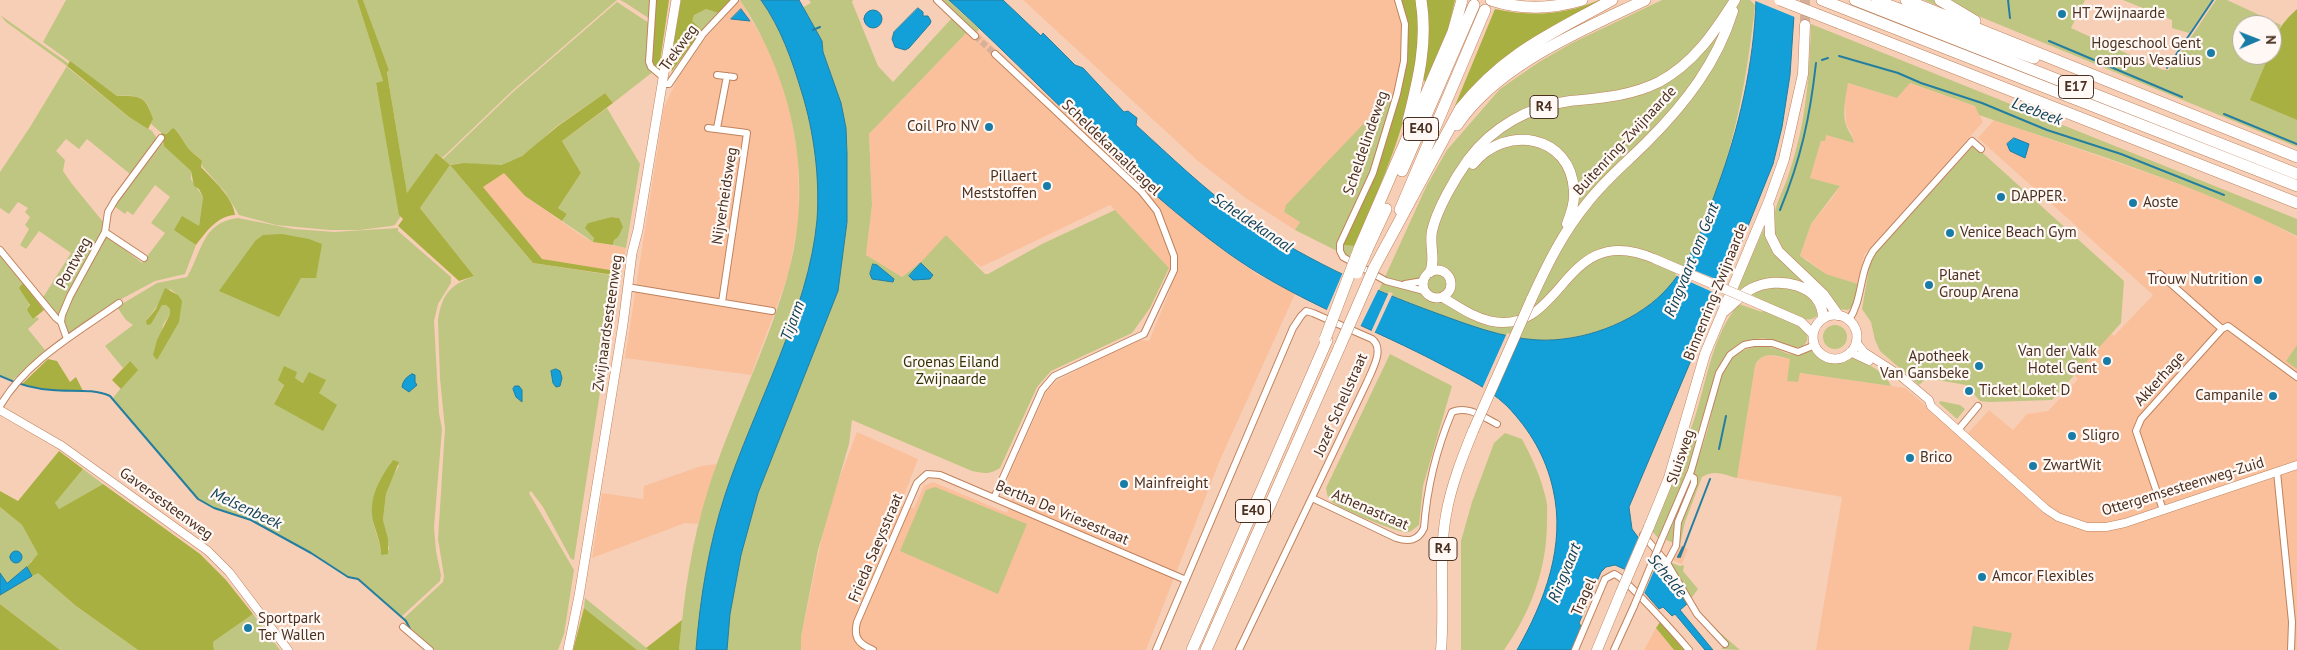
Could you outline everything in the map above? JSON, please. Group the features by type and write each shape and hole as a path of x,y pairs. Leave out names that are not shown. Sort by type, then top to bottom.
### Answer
{"highway":[{"path":"1363,250 1403,138 1420,75 1424,15 1421,0"},
{"path":"1382,197 1452,32 1462,0"},
{"path":"1488,5 1548,7 1582,0"},
{"path":"1376,264 1460,109 1494,72 1540,39 1612,0"},
{"path":"1434,160 1460,120 1497,82 1535,56 1645,0"},
{"name":"Buitenring-Zwijnaarde","path":"1441,650 1443,546 1451,490 1473,431 1531,300 1563,237 1602,185 1665,124 1687,98 1712,60 1730,22 1736,0"},
{"name":"R4","path":"1431,274 1433,263 1431,239 1435,223 1458,176 1476,149 1487,139 1511,121 1541,108 1628,93 1657,83 1683,66 1698,52 1713,35 1736,0"},
{"name":"E17","path":"1780,0 1839,14 2297,186"},
{"name":"E17","path":"1821,0 1839,14 2019,93 2297,203"},
{"name":"E17","path":"1855,0 2297,174"},
{"name":"E17","path":"1876,0 1982,40 2104,81"},
{"name":"E17","path":"1906,0 2104,81 2297,156"},
{"path":"1940,0 2004,39"},
{"name":"E40","path":"1192,650 1314,371 1363,250 1474,5"},
{"name":"E40","path":"1206,650 1488,5"},
{"name":"Binnenring-Zwijnaarde","path":"1597,650 1669,478 1705,354 1720,314 1769,201 1784,159 1798,101 1802,74 1805,25"},
{"name":"R4","path":"1431,274 1437,235 1456,190 1475,161 1485,151 1504,141 1516,139 1536,141 1555,151 1568,167 1572,179 1574,198 1563,237"},
{"path":"1769,201 1769,229 1774,244 1786,260 1819,295 1824,314 1838,315"},
{"path":"1720,314 1750,290 1764,284 1789,283 1819,295"}],"main road":[{"name":"Zwijnaardsesteenweg","path":"568,650 579,596 623,324 627,287 676,0"},
{"path":"1445,294 1457,306 1479,318 1492,322 1519,320 1529,316 1548,302 1578,266 1591,257 1619,250 1637,252 1655,259 1801,322 1813,334 1818,350 1827,357 1839,358 1850,352 1856,342 1856,330 1849,320 1838,315"},
{"path":"1431,274 1450,279 1445,294 1432,298 1424,291 1431,274"},
{"path":"1801,322 1824,314"},
{"path":"1813,334 1824,314"}],"street":[{"path":"653,0 650,20 649,62 650,67 663,81"},
{"name":"Trekweg","path":"663,81 669,84 703,34 735,0"},
{"path":"937,0 975,36"},
{"name":"Scheldelindeweg","path":"1398,0 1405,24 1404,61 1398,94 1372,173 1340,244 1340,251 1343,258 1376,264 1400,285 1424,291"},
{"name":"Scheldekanaaltragel","path":"994,498 1047,382 1054,376 1144,334 1174,270 1174,256 1157,211 1141,191 995,54"},
{"path":"717,75 734,77"},
{"path":"717,128 727,76"},
{"name":"Nijverheidsweg","path":"708,128 747,133 722,302"},
{"path":"105,232 108,212 115,200 161,138"},
{"path":"1849,320 1855,311 1864,270 1873,251 1972,141 1981,149"},
{"name":"Pontweg","path":"61,322 70,296 105,232 144,258"},
{"name":"Pontweg","path":"0,250 61,322 67,339"},
{"path":"1400,285 1431,274"},
{"path":"2160,274 2222,329 2228,326 2297,377"},
{"path":"627,287 772,311"},
{"path":"0,406 19,379 67,339 119,303"},
{"name":"Jozef Schellstraat","path":"1186,580 1293,328 1300,316 1306,312 1319,314 1372,339 1378,346 1376,358 1367,382 1239,650"},
{"name":"Akkerhage","path":"2163,510 2136,431 2141,418 2222,329"},
{"name":"Ottergemsesteenweg-Zuid","path":"1856,342 1864,352 1908,385 1926,404 1931,406 2046,509 2064,520 2087,527 2106,527 2163,510 2297,464"},
{"name":"Sluisweg","path":"1614,650 1689,475 1719,373 1730,356 1744,345 1754,343 1772,343 1798,352 1815,345"},
{"name":"Ottergemsesteenweg-Zuid","path":"1850,352 1862,356 1908,385"},
{"path":"1931,406 1932,395"},
{"path":"1958,430 1978,406"},
{"name":"Athenastraat","path":"1312,498 1396,538 1407,541 1415,540 1421,536 1424,528 1432,469 1452,412 1460,408 1469,410 1497,424"},
{"name":"Gaversesteenweg","path":"0,410 49,437 208,551 229,572 288,650"},
{"name":"Ottergemsesteenweg-Zuid","path":"2277,472 2292,622 2291,650"},
{"name":"Bertha De Vriesestraat","path":"927,474 940,475 1186,580"},
{"name":"Frieda Saeysstraat","path":"873,650 859,642 855,636 857,622 917,483 927,474"},
{"path":"1667,562 1676,546 1678,522 1694,483 1694,478 1689,475"},
{"path":"1646,531 1667,562 1697,614 1725,644"},
{"name":"Tragel","path":"1576,650 1605,579 1614,574 1620,577 1646,606 1665,622 1689,650"},
{"path":"1156,650 1186,580"},
{"path":"403,627 430,650"}],"shaded area":[{"path":"740,0 766,45 781,80 791,116 798,158 799,218 788,276 751,375 625,358 664,107 678,78 704,40"},
{"path":"1023,0 1401,0 1408,23 1407,62 1400,95 1391,95 1284,212 1300,222 1295,230 1247,199 1198,161"},
{"path":"972,27 1143,184 1227,253 1257,274 1295,294 1220,460 1146,650 801,650 801,637 828,508 857,432 918,459 900,506 914,508 924,486 933,482 1007,513 1013,495 1009,492 1008,477 1047,390 1058,380 1099,359 1140,340 1149,341 1170,290 1168,267 1110,205 981,267 974,262 922,261 902,277 866,255 872,205 869,134"},
{"path":"1848,83 1897,98 1909,83 1975,106 1983,122 1864,255 1858,284 1826,274 1806,259 1800,257 1811,224 1840,186 1810,178 1821,141 1826,135 1854,143 1852,134 1846,124 1845,99"},
{"path":"1994,120 2185,186 2252,213 2297,237 2297,650 1816,650 1842,497 1737,478 1755,366 1760,359 1768,355 1791,359 1787,381 1799,373 1905,388 1930,407 2011,478 2014,475 1968,433 1989,410 2013,430 2027,414 2048,411 2078,379 2070,371 2106,329 2114,336 2153,295 1978,138"},
{"path":"504,172 525,196 582,236 593,242 626,248 621,276 533,263 475,179 483,187"},
{"path":"717,464 698,524 685,523 592,558 602,493 643,499 644,486 701,466"},
{"path":"1680,545 1688,549 1682,564 1673,560"},
{"path":"1656,628 1674,650 1644,650"}],"green space":[{"path":"66,0 357,0 383,81 376,84 401,216 395,225 391,226 360,230 329,230 276,225 239,215 225,192 202,166 199,158 189,149 177,131 169,131 164,135 151,124 152,118 149,108 143,100 136,96 117,96 43,42"},
{"path":"357,0 363,0 389,70 387,72 407,193 436,153 450,165 420,208 474,276 459,281 398,226 403,219 399,215 376,83 383,81"},
{"path":"363,0 617,0 512,91 442,158 436,153 407,194 387,71 389,70"},
{"path":"620,0 654,0 650,19 624,2"},
{"path":"654,0 669,0 659,69 653,68 650,54"},
{"path":"681,0 730,0 718,13 706,9 694,15 692,21 702,30 672,71 669,69"},
{"path":"740,0 761,0 780,33 794,68 813,139 818,188 817,220 812,254 792,323 737,462 719,514 706,571 696,650 679,650 689,570 702,510 717,463 779,305 795,242 799,206 799,170 794,134 786,99 774,64 759,31"},
{"name":"Groenas Eiland Zwijnaarde","path":"809,0 853,0 852,2 878,66 893,82 952,18 933,0 948,0 979,29 977,32 971,28 869,134 872,205 866,255 902,277 922,261 946,235 985,274 988,274 1042,244 1115,210 1169,268 1150,308 1132,333 1051,371 1037,387 1000,468 993,472 972,471 852,420 849,444 818,550 801,637 801,650 727,650 730,614 741,555 758,493 838,291 847,222 846,128 841,103 823,52 822,41 802,8 811,3","holes":["873,264 877,265 894,280 893,282 872,279"]},
{"path":"1401,0 1416,0 1418,30 1411,94 1391,158 1354,246 1343,245 1375,174 1400,95 1407,62 1408,23"},
{"path":"1424,0 1455,0 1448,30 1425,83 1423,76"},
{"path":"1604,0 1569,18 1447,125 1495,9 1535,14 1561,12"},
{"path":"1662,0 1750,0 1755,5 1748,60 1738,114 1716,193 1693,247 1678,275 1665,291 1638,312 1606,328 1571,338 1537,340 1516,338 1476,328 1436,314 1379,290 1427,185 1447,150 1500,89 1539,62 1572,43"},
{"path":"1924,0 2085,0 2071,28 2163,70 2169,70 2216,0 2227,0 2259,15 2232,15 2232,65 2265,65 2251,99 2297,120 2297,147 1976,15 1948,10"},
{"path":"2123,0 2212,0 2189,33 2172,28 2172,20"},
{"path":"617,2 649,23 654,71 613,103 605,93 557,126 523,155 508,163 500,165 450,165 443,159 513,92"},
{"path":"706,9 718,13 702,30 691,21 693,15"},
{"path":"2297,9 2297,120 2250,100 2265,65 2282,65 2282,26"},
{"path":"0,15 68,63 67,67 129,117 152,131 156,137 155,143 130,174 87,139 79,149 66,139 56,151 65,160 63,171 104,223 103,231 66,297 58,318 42,299 71,253 39,231 26,249 20,245 29,229 25,225 30,217 25,212 28,208 18,202 9,214 0,208 0,172 67,66 6,22"},
{"path":"1811,24 2297,219 2297,236 2220,200 2141,170 1979,115 1975,106 1910,83 1897,98 1848,83 1844,115 1854,143 1826,135 1825,141 1821,141 1810,178 1840,186 1811,224 1800,256 1826,274 1858,284 1854,305 1848,310 1838,309 1786,255 1774,230 1774,216 1793,162 1802,123 1809,65"},
{"path":"70,61 117,96 132,96 144,101 153,119 148,129 129,117 67,66"},
{"path":"605,93 613,103 562,141 581,173 558,208 567,214 562,221 525,196 504,173 483,187 542,259 622,272 621,276 533,263 450,165 464,163 501,165 522,156 558,126"},
{"path":"1391,95 1400,95 1375,174 1343,245 1354,246 1349,257 1295,230 1300,222 1284,212 1286,205"},
{"path":"607,108 640,164 626,248 613,245 619,218 611,217 588,223 594,238 593,242 562,221 567,214 558,208 581,173 562,141"},
{"path":"173,128 189,149 202,161 201,167 227,195 235,215 223,218 217,222 196,245 174,230 182,216 199,226 203,197 199,189 194,186 191,171 164,146 161,133 166,134"},
{"path":"162,143 191,171 191,179 203,197 199,226 174,229 196,245 185,274 155,281 112,304 88,323 69,334 65,328 64,321 66,308 106,237 110,238 142,263 165,233 151,223 170,197 155,185 133,215 127,211 125,214 114,206"},
{"path":"1974,145 2124,281 2121,323 2052,400 1980,401 1966,385 1927,378 1919,385 1880,351 1875,340 1871,322 1862,309 1871,258"},
{"path":"450,165 533,263 618,276 574,560 571,559 543,507 531,491 529,493 574,570 564,634 558,650 435,650 410,630 403,619 443,582 444,576 438,539 445,429 440,379 438,320 442,303 448,292 459,283 474,276 420,208"},
{"path":"611,217 619,218 623,227 618,237 614,240 613,245 593,242 594,238 585,228 588,223"},
{"path":"238,218 294,229 334,232 398,228 398,231 451,277 451,283 438,304 434,321 439,413 442,429 434,527 441,575 440,581 401,617 358,579 348,577 311,553 251,520 214,508 198,499 113,398 129,378 130,361 123,368 105,346 133,325 126,320 117,307 157,283 187,277 200,248 210,232 217,225","holes":["255,241 279,317 248,251","170,289 178,295 157,360 163,325 170,314 170,309 166,305 162,305 146,321","295,378 304,383 274,404 284,384","393,460 399,466 386,494 383,520 389,549 381,555 373,520 373,505 381,481"]},
{"path":"1766,224 1768,236 1812,288 1793,280 1743,291 1737,288"},
{"path":"282,234 309,239 322,244 316,278 301,278 279,317 219,291 255,241 263,235"},
{"path":"0,255 23,283 33,319 37,317 39,319 28,329 45,350 12,381 0,376"},
{"path":"23,283 44,310 33,319 27,310 30,305 19,288"},
{"path":"1776,286 1792,289 1808,296 1818,315 1807,319 1793,316 1750,294 1761,289"},
{"path":"165,288 178,295 182,301 179,322 157,360 153,355 157,340 170,314 170,309 166,305 162,305 151,324 147,325 146,321 156,309"},
{"path":"1739,304 1762,312 1763,309 1804,327 1808,332 1807,341 1803,346 1795,347 1763,338 1755,339 1738,345 1725,357 1716,372 1687,470 1659,539 1652,531 1695,417 1717,343 1730,316"},
{"path":"1835,325 1844,328 1847,337 1844,346 1835,349 1826,346 1823,337 1826,328"},
{"path":"2297,345 2297,369 2286,361"},
{"path":"1763,346 1791,354 1813,350 1821,358 1830,362 1840,362 1850,357 1868,364 1884,376 1891,386 1800,373 1798,382 1787,381 1790,359 1770,355 1762,358 1755,366 1737,478 1715,473 1702,477 1685,522 1680,545 1666,540 1703,446 1723,372 1730,360 1738,354 1747,349"},
{"path":"1390,354 1452,386 1423,486 1419,525 1409,532 1383,525 1337,505 1329,499 1326,488"},
{"path":"48,359 57,361 70,382 76,377 83,391 52,390 21,385"},
{"path":"130,361 138,370 121,389 112,380"},
{"path":"284,366 297,372 295,378 303,383 309,372 326,380 319,393 337,405 323,431 274,404 284,385 278,380"},
{"path":"1940,401 1960,405 1965,409 1957,419 1939,403"},
{"path":"1505,433 1522,439 1542,483 1547,507 1546,539 1541,573 1522,620 1504,650 1461,650 1461,541 1472,502 1494,443"},
{"path":"59,451 83,469 55,503 59,509 103,484 200,554 226,580 253,614 213,642 214,650 138,650 76,606 38,573 32,576 27,567 38,554 22,525 0,507 0,491 18,501"},
{"path":"393,460 399,462 386,494 383,520 388,539 388,554 381,555 373,521 372,504 376,489"},
{"path":"83,469 103,484 59,509 54,504"},
{"path":"935,487 1027,524 998,594 900,551 926,490"},
{"path":"0,507 22,525 39,555 30,562 31,564 7,583 0,573"},
{"path":"1659,558 1680,566 1684,565 1683,571 1698,589 1690,600 1702,617 1740,650 1721,649 1725,645 1689,602 1687,604 1658,562"},
{"path":"37,572 76,606 138,650 60,650 0,604 0,595"},
{"path":"585,598 649,650 637,650 584,608"},
{"path":"0,604 60,650 0,650"},
{"path":"584,608 637,650 573,650"},
{"name":"Sportpark Ter Wallen","path":"253,614 280,650 214,650 213,642"},
{"path":"682,620 679,650 649,650 646,648"},
{"path":"1660,622 1684,650 1674,650 1656,628"},
{"path":"1973,626 2012,633 2008,650 1969,650"}],"water":[{"name":"Tijarm","path":"761,0 799,0 822,41 823,52 841,103 846,128 847,222 838,291 758,493 741,555 730,614 727,650 696,650 706,571 719,514 737,462 792,323 812,254 817,220 817,172 813,139 806,108 785,45"},
{"path":"949,0 1003,0 1041,36 1043,33 1075,65 1083,68 1124,112 1128,111 1137,118 1136,125 1200,183 1226,205 1286,245 1359,282 1461,322 1512,337 1554,340 1588,334 1621,322 1650,304 1673,282 1689,257 1702,230 1732,143 1749,72 1756,0 1795,0 1790,75 1782,127 1773,164 1740,246 1731,260 1725,280 1629,507 1632,529 1687,604 1680,610 1713,650 1705,650 1675,614 1672,616 1663,607 1659,609 1624,569 1615,565 1606,567 1601,572 1579,623 1582,628 1574,650 1517,650 1544,592 1555,552 1557,531 1556,510 1550,477 1536,444 1515,415 1498,398 1470,379 1301,297 1251,269 1228,253 1190,224 1119,163"},
{"path":"918,8 923,12 923,16 928,16 931,21 930,24 909,48 905,50 895,47 892,39 894,32"},
{"path":"741,9 750,21 731,19"},
{"path":"873,10 879,13 882,19 879,25 873,28 867,25 864,19 867,13"},
{"path":"2014,138 2029,144 2025,158 2010,151 2007,144"},
{"path":"921,263 933,275 930,279 913,280 909,276"},
{"path":"873,264 877,265 894,279 893,282 872,279 870,274"},
{"path":"556,369 560,371 562,378 560,386 556,387 553,383 551,371"},
{"path":"412,374 415,375 417,385 409,392 402,387 405,379"},
{"path":"515,386 519,386 522,390 522,402 516,397 513,389"},
{"path":"16,551 22,557 16,563 10,557"},
{"path":"27,567 32,576 0,595 0,573 7,583"}],"pier":[{"path":"1753,0 1798,0 1797,18"},
{"path":"1681,265 1726,283 1721,296 1675,275"},
{"path":"1343,272 1379,288 1360,327 1326,312"},
{"path":"1389,292 1393,293 1374,334 1371,332"},
{"path":"1507,333 1516,335 1492,399 1481,391"},
{"path":"1639,536 1659,559 1643,596 1623,573"}],"waterway":[{"name":"Leebeek","path":"2008,0 2010,18"},
{"path":"2167,68 2213,0"},
{"path":"813,30 820,27"},
{"name":"Leebeek","path":"2049,41 2182,97"},
{"name":"Leebeek","path":"1839,56 1898,73 1921,83 1982,103 2047,130 2121,154 2224,195"},
{"path":"1822,60 1828,58"},
{"path":"1780,210 1794,173 1804,138 1816,63"},
{"name":"Leebeek","path":"2224,114 2297,144"},
{"name":"Melsenbeek","path":"0,376 19,384 39,389 89,391 110,396 198,499 214,508 251,520 311,553 348,577 358,579 406,621 410,629"},
{"path":"1719,449 1726,416"},
{"path":"1680,557 1710,479"},
{"path":"1678,557 1683,547"}],"tunnel":[{"path":"1805,0 1805,25"},
{"path":"975,36 995,54"}],"place":[{"name":"HT Zwijnaarde","path":"2062,14"},
{"name":"Hogeschool Gent campus Vesalius","path":"2211,53"},
{"name":"Coil Pro NV","path":"989,127"},
{"name":"Pillaert Meststoffen","path":"1047,186"},
{"name":"DAPPER.","path":"2001,197"},
{"name":"Aoste","path":"2133,203"},
{"name":"Venice Beach Gym","path":"1950,233"},
{"name":"Trouw Nutrition","path":"2258,280"},
{"name":"Planet Group Arena","path":"1929,285"},
{"name":"Van der Valk Hotel Gent","path":"2107,361"},
{"name":"Apotheek Van Gansbeke","path":"1979,366"},
{"name":"Ticket Loket D","path":"1969,391"},
{"name":"Campanile","path":"2273,396"},
{"name":"Sligro","path":"2072,436"},
{"name":"Brico","path":"1910,458"},
{"name":"ZwartWit","path":"2033,466"},
{"name":"Mainfreight","path":"1124,484"},
{"name":"Amcor Flexibles","path":"1982,577"},
{"name":"Sportpark Ter Wallen","path":"248,628"}],"water label":[{"name":"Scheldekanaal","path":"1252,223"},
{"name":"Ringvaart om Gent","path":"1692,260"},
{"name":"Ringvaart","path":"1565,573"},
{"name":"Schelde","path":"1667,576"}]}
